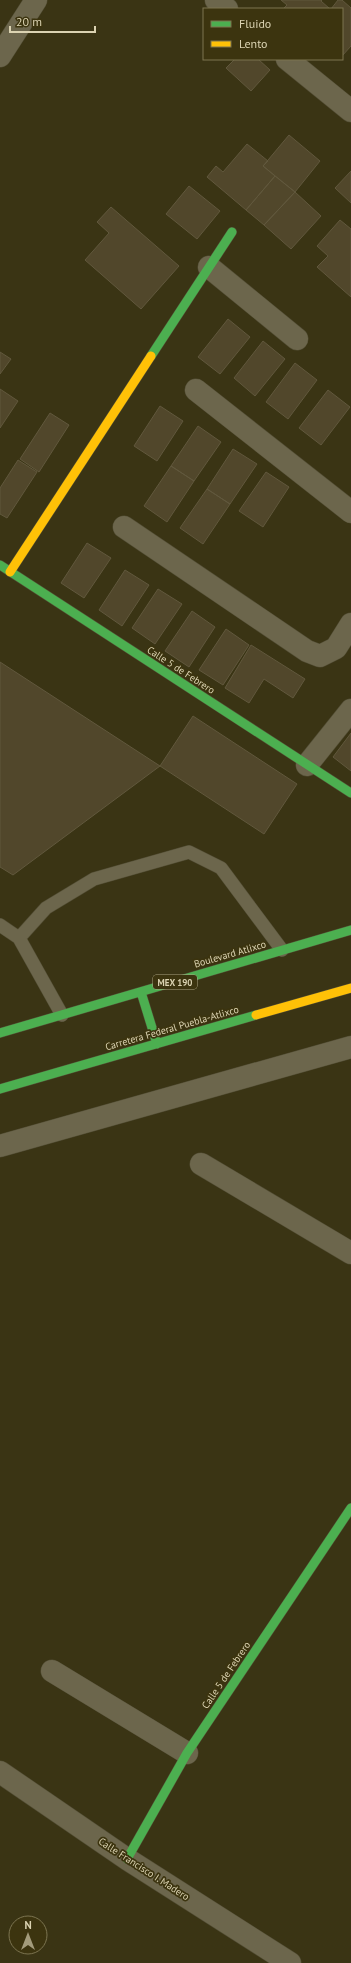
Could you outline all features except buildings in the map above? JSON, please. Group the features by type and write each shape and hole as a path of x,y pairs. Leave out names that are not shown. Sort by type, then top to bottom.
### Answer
{"street":[{"path":"0,56 36,0"},
{"path":"216,0 226,8"},
{"path":"289,60 351,111"},
{"path":"10,572 232,232"},
{"path":"209,267 297,339"},
{"path":"196,390 351,512"},
{"path":"124,527 308,651 320,656 336,648 351,624"},
{"name":"Calle 5 de Febrero","path":"0,565 351,793"},
{"path":"307,765 351,710"},
{"name":"Boulevard Atlixco","path":"0,1033 351,930"},
{"name":"Carretera Federal Puebla-Atlixco","path":"0,1089 351,988"},
{"path":"141,992 157,1044"},
{"path":"0,1146 351,1047"},
{"path":"201,1164 351,1253"},
{"name":"Calle 5 de Febrero","path":"127,1859 187,1753 351,1508"},
{"path":"52,1671 187,1753"},
{"name":"Calle Francisco I. Madero","path":"0,1772 268,1957 290,1963"}],"lane":[{"path":"19,938 46,908 94,879 189,852 221,868 282,950"},
{"path":"0,925 19,938 62,1015"}],"traffic: fast":[{"path":"151,356 232,232"},
{"path":"0,565 351,793"},
{"path":"0,1033 351,930"},
{"path":"141,992 157,1044"},
{"path":"0,1089 256,1015"},
{"path":"127,1859 187,1753 351,1508"}],"traffic: slow":[{"path":"10,572 151,356"},
{"path":"256,1015 351,988"}]}
